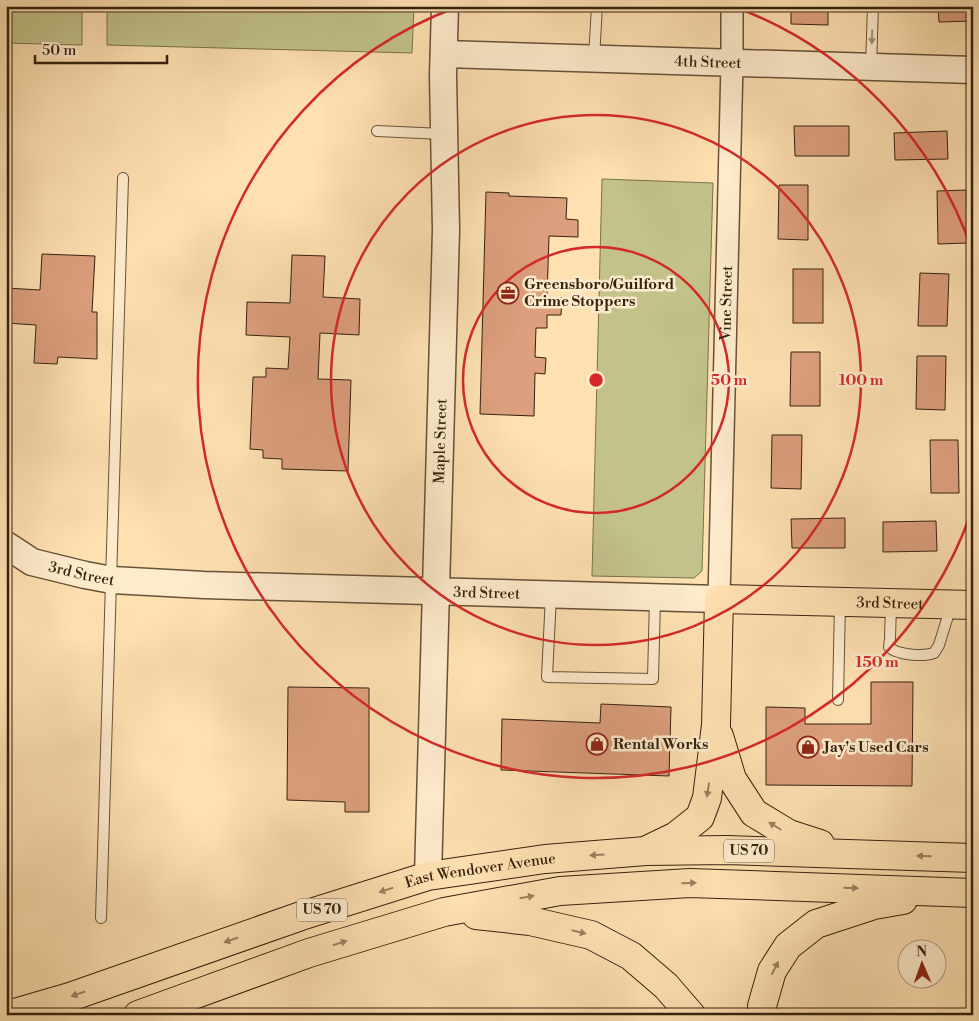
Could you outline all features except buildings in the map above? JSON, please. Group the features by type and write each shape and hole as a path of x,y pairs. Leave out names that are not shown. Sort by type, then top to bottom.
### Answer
{"main road":[{"name":"3rd Street","path":"718,599 962,605"},
{"path":"646,851 676,836 700,817 707,798 716,725 718,599"},
{"path":"716,725 732,780 754,812 789,834 853,854"},
{"name":"East Wendover Avenue","path":"8,1015 70,996 300,916 428,876 545,859 646,851 727,850 973,858"},
{"path":"370,934 416,905 428,876"},
{"name":"US 70","path":"138,1015 309,953 444,912 560,891 690,883 962,892"},
{"path":"763,1015 762,1006 772,971 788,946 816,924 874,906 962,892"},
{"path":"444,912 530,921 591,935 631,956 666,986 691,1015"}],"street":[{"name":"Maple Street","path":"428,876 446,230 444,134 445,6"},
{"name":"Vine Street","path":"718,599 732,6"},
{"name":"4th Street","path":"444,54 973,70"},
{"name":"3rd Street","path":"6,545 32,562 112,580 204,585 718,599"}],"lane":[{"path":"594,59 597,6"},
{"path":"870,67 873,6"},
{"path":"376,131 444,134"},
{"path":"101,918 123,178"},
{"path":"551,594 547,677 653,680 655,597"},
{"path":"838,700 840,602"},
{"path":"891,604 889,647 893,651 904,654 930,655 934,653 962,605"}],"green space":[{"path":"6,6 82,6 82,45 6,43"},
{"path":"107,6 414,6 412,53 107,45"},
{"path":"602,179 713,183 702,571 694,578 592,576"}],"place":[{"name":"Greensboro/Guilford Crime Stoppers","path":"508,293"},
{"name":"Rental Works","path":"597,744"},
{"name":"Jay's Used Cars","path":"808,747"}]}
